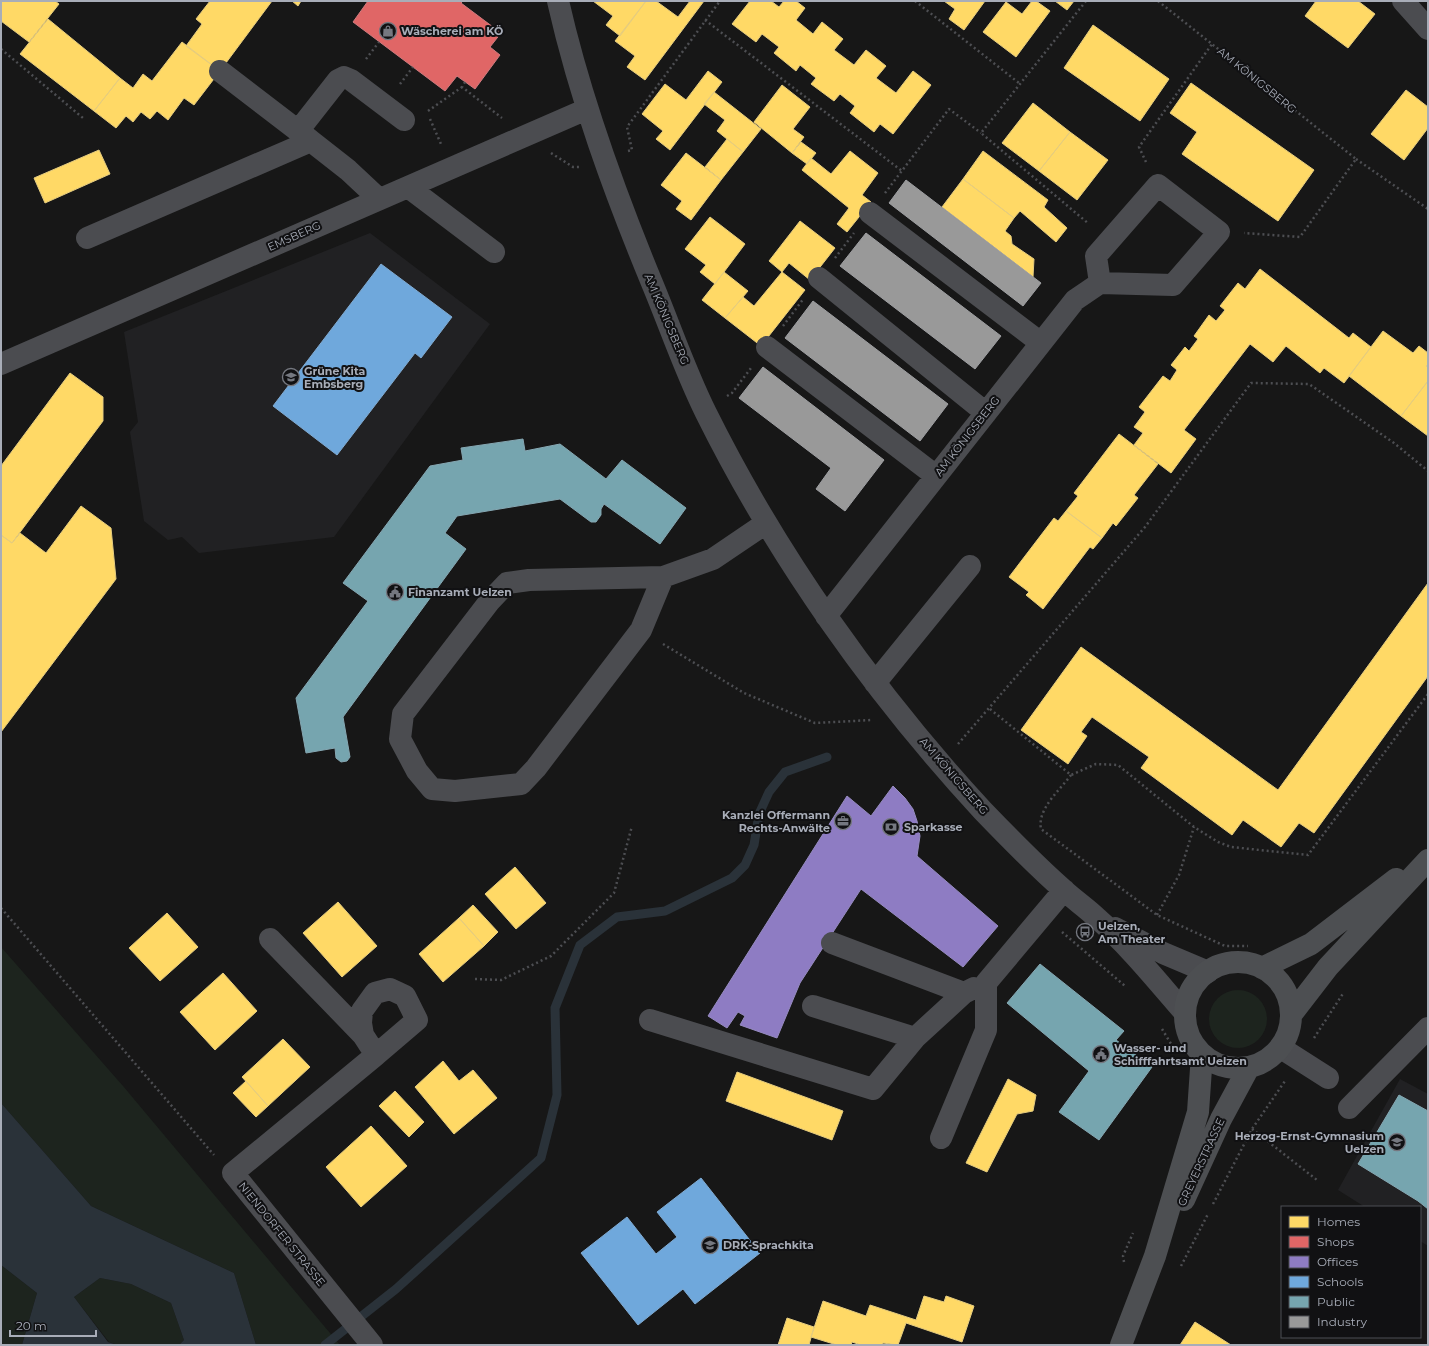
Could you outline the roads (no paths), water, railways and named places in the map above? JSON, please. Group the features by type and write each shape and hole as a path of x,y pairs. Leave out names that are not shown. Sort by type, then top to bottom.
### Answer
{"main road":[{"path":"1262,968 1311,944 1428,855"},
{"path":"1292,1015 1328,967 1428,860"},
{"path":"1244,963 1262,968 1278,979 1288,996 1292,1015 1289,1032 1281,1048 1267,1060 1249,1068 1232,1068 1216,1064 1202,1054 1189,1035 1185,1013 1188,997 1196,983 1208,972 1225,964 1244,963"},
{"name":"GREYERSTRASSE","path":"1121,1345 1155,1256 1198,1112 1202,1054"},
{"name":"GREYERSTRASSE","path":"1155,1256 1187,1195 1221,1118 1249,1068"}],"street":[{"name":"AM KÖNIGSBERG","path":"558,1 587,109 603,161 705,411 766,523 826,616 875,684 983,811 1064,890 1100,920 1185,1013"},
{"path":"1403,1 1428,29"},
{"path":"220,71 348,170 379,199"},
{"path":"87,238 304,136 338,80 344,77 351,80 404,120"},
{"name":"EMSBERG","path":"1,364 587,109"},
{"path":"1158,185 1219,232 1172,285 1100,283 1096,256 1158,185"},
{"path":"408,187 494,252"},
{"path":"870,213 1041,343"},
{"path":"820,278 986,413"},
{"name":"AM KÖNIGSBERG","path":"826,616 1075,300 1100,283"},
{"path":"767,347 936,476"},
{"path":"663,577 641,630 536,768 521,784 455,791 432,789 416,771 400,739 403,714 488,602 507,583 529,580 663,577 713,559 766,523"},
{"path":"875,684 970,566"},
{"path":"650,1020 873,1089 915,1038 964,993 986,983 1064,890"},
{"name":"AM KÖNIGSBERG","path":"1100,920 1163,953 1208,972"},
{"name":"NIENDORFER STRASSE","path":"270,940 363,1035 376,1055"},
{"path":"832,943 964,993"},
{"path":"941,1138 986,1030 986,983"},
{"name":"NIENDORFER STRASSE","path":"363,1035 361,1023 362,1011 375,993 390,989 405,996 417,1020 233,1173 370,1342"},
{"path":"814,1006 915,1038"},
{"path":"1349,1108 1428,1028"},
{"path":"1281,1048 1328,1078"}],"waterway":[{"path":"325,1345 396,1289 541,1158 557,1095 555,1008 580,945 617,917 665,911 732,878 745,865 754,845 759,814 769,792 785,772 827,757"}],"place":[{"name":"Wäscherei am KÖ","path":"388,31"},
{"name":"Grüne Kita Embsberg","path":"291,377"},
{"name":"Finanzamt Uelzen","path":"395,592"},
{"name":"Kanzlei Offermann Rechts-Anwälte","path":"843,821"},
{"name":"Sparkasse","path":"891,827"},
{"name":"Uelzen, Am Theater","path":"1085,932"},
{"name":"Wasser- und Schifffahrtsamt Uelzen","path":"1101,1054"},
{"name":"Herzog-Ernst-Gymnasium Uelzen","path":"1397,1142"},
{"name":"DRK-Sprachkita","path":"710,1245"}]}
